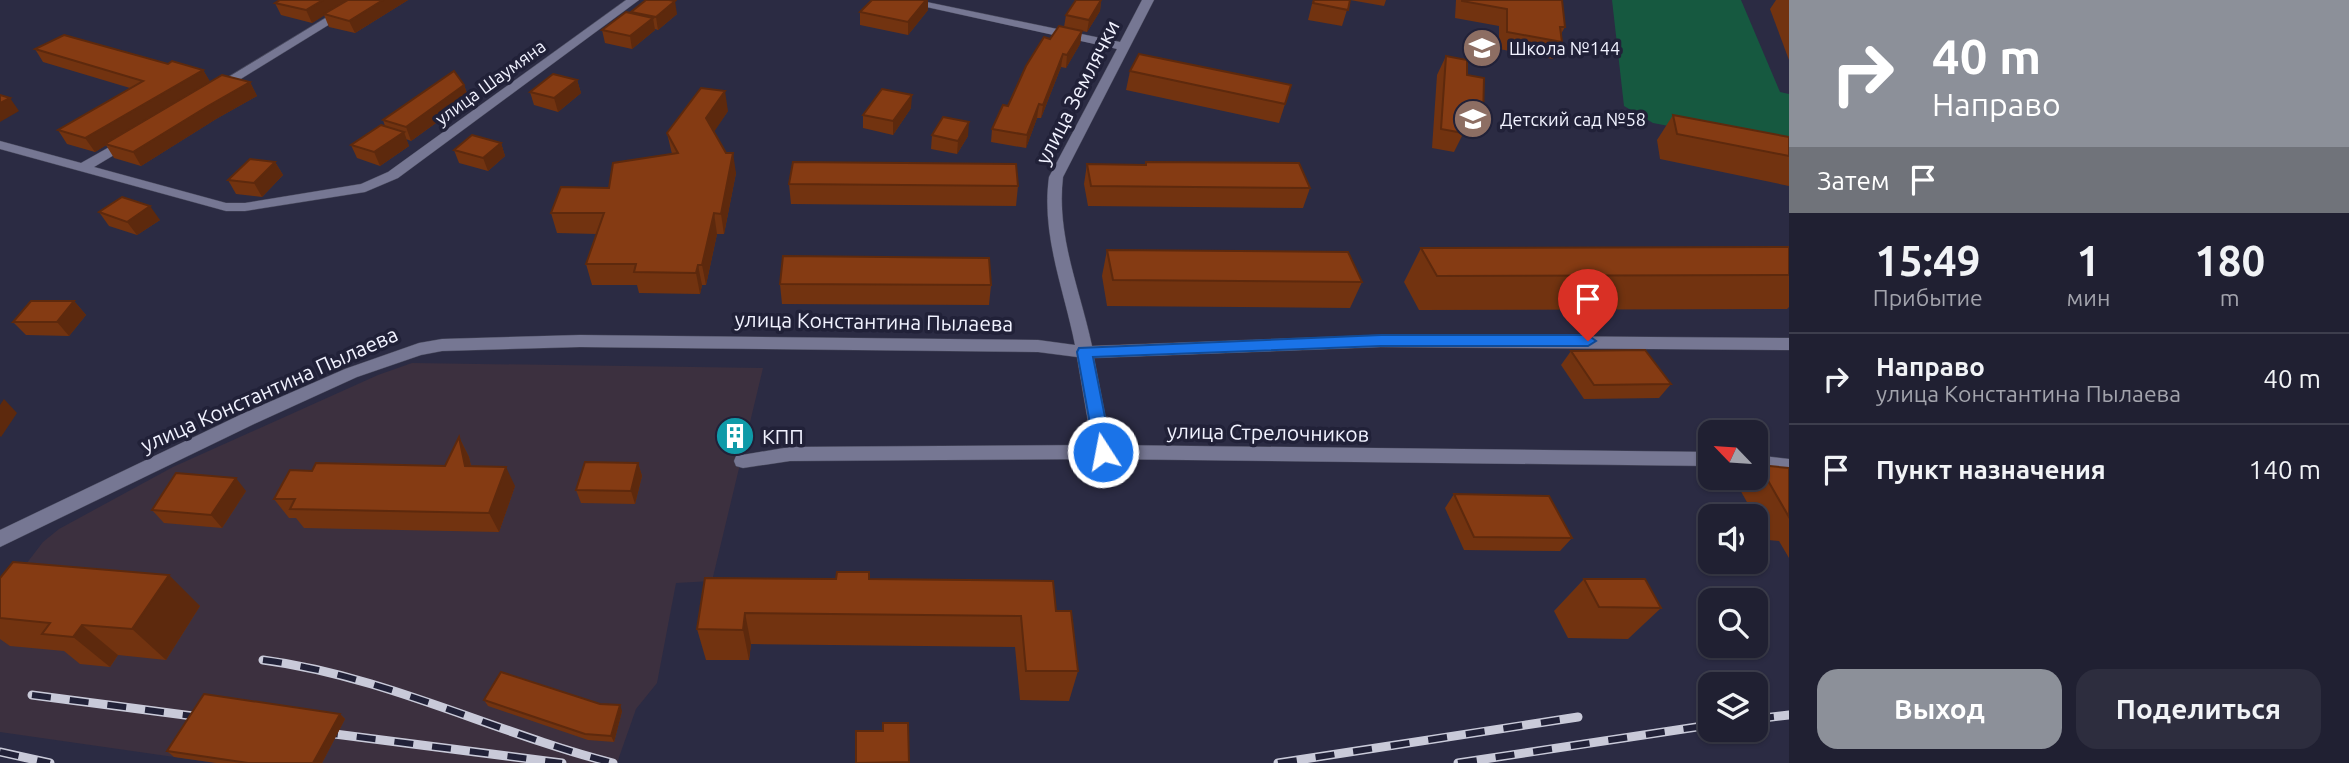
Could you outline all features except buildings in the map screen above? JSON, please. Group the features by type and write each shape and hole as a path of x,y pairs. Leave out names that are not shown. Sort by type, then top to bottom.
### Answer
{"street":[{"path":"196,100 363,0"},
{"name":"улица Шаумяна","path":"0,145 226,207 245,207 365,188 393,175 634,0"},
{"path":"901,0 1125,47"},
{"name":"улица Землячки","path":"1103,452 1054,218 1053,189 1056,177 1148,0"},
{"path":"82,168 139,134"},
{"name":"улица Константина Пылаева","path":"0,539 248,419 351,373 419,349 442,345 549,341 670,341 1038,346 1084,352 1381,341 1789,344"},
{"name":"улица Стрелочников","path":"743,461 813,453 1103,452 1698,459"},
{"path":"1768,464 1789,466"}],"shaded area":[{"path":"412,363 763,368 712,581 676,583 657,683 636,709 617,763 216,763 0,732 0,598 43,542 59,529 173,467 378,375"}],"green space":[{"path":"1612,0 1741,0 1780,92 1789,94 1789,149 1653,123 1624,106"}],"railway":[{"path":"263,660 353,679 569,751 613,763"},
{"path":"32,695 208,718"},
{"path":"1768,717 1789,715"},
{"path":"1278,763 1578,717"},
{"path":"1458,763 1698,727"},
{"path":"319,732 562,763"},
{"path":"0,752 50,763"}],"place":[{"name":"Школа №144","path":"1482,48"},
{"name":"Детский сад №58","path":"1473,119"},
{"name":"КПП","path":"735,436"}],"route":[{"path":"1103,452 1084,352 1381,341 1588,341"}]}
